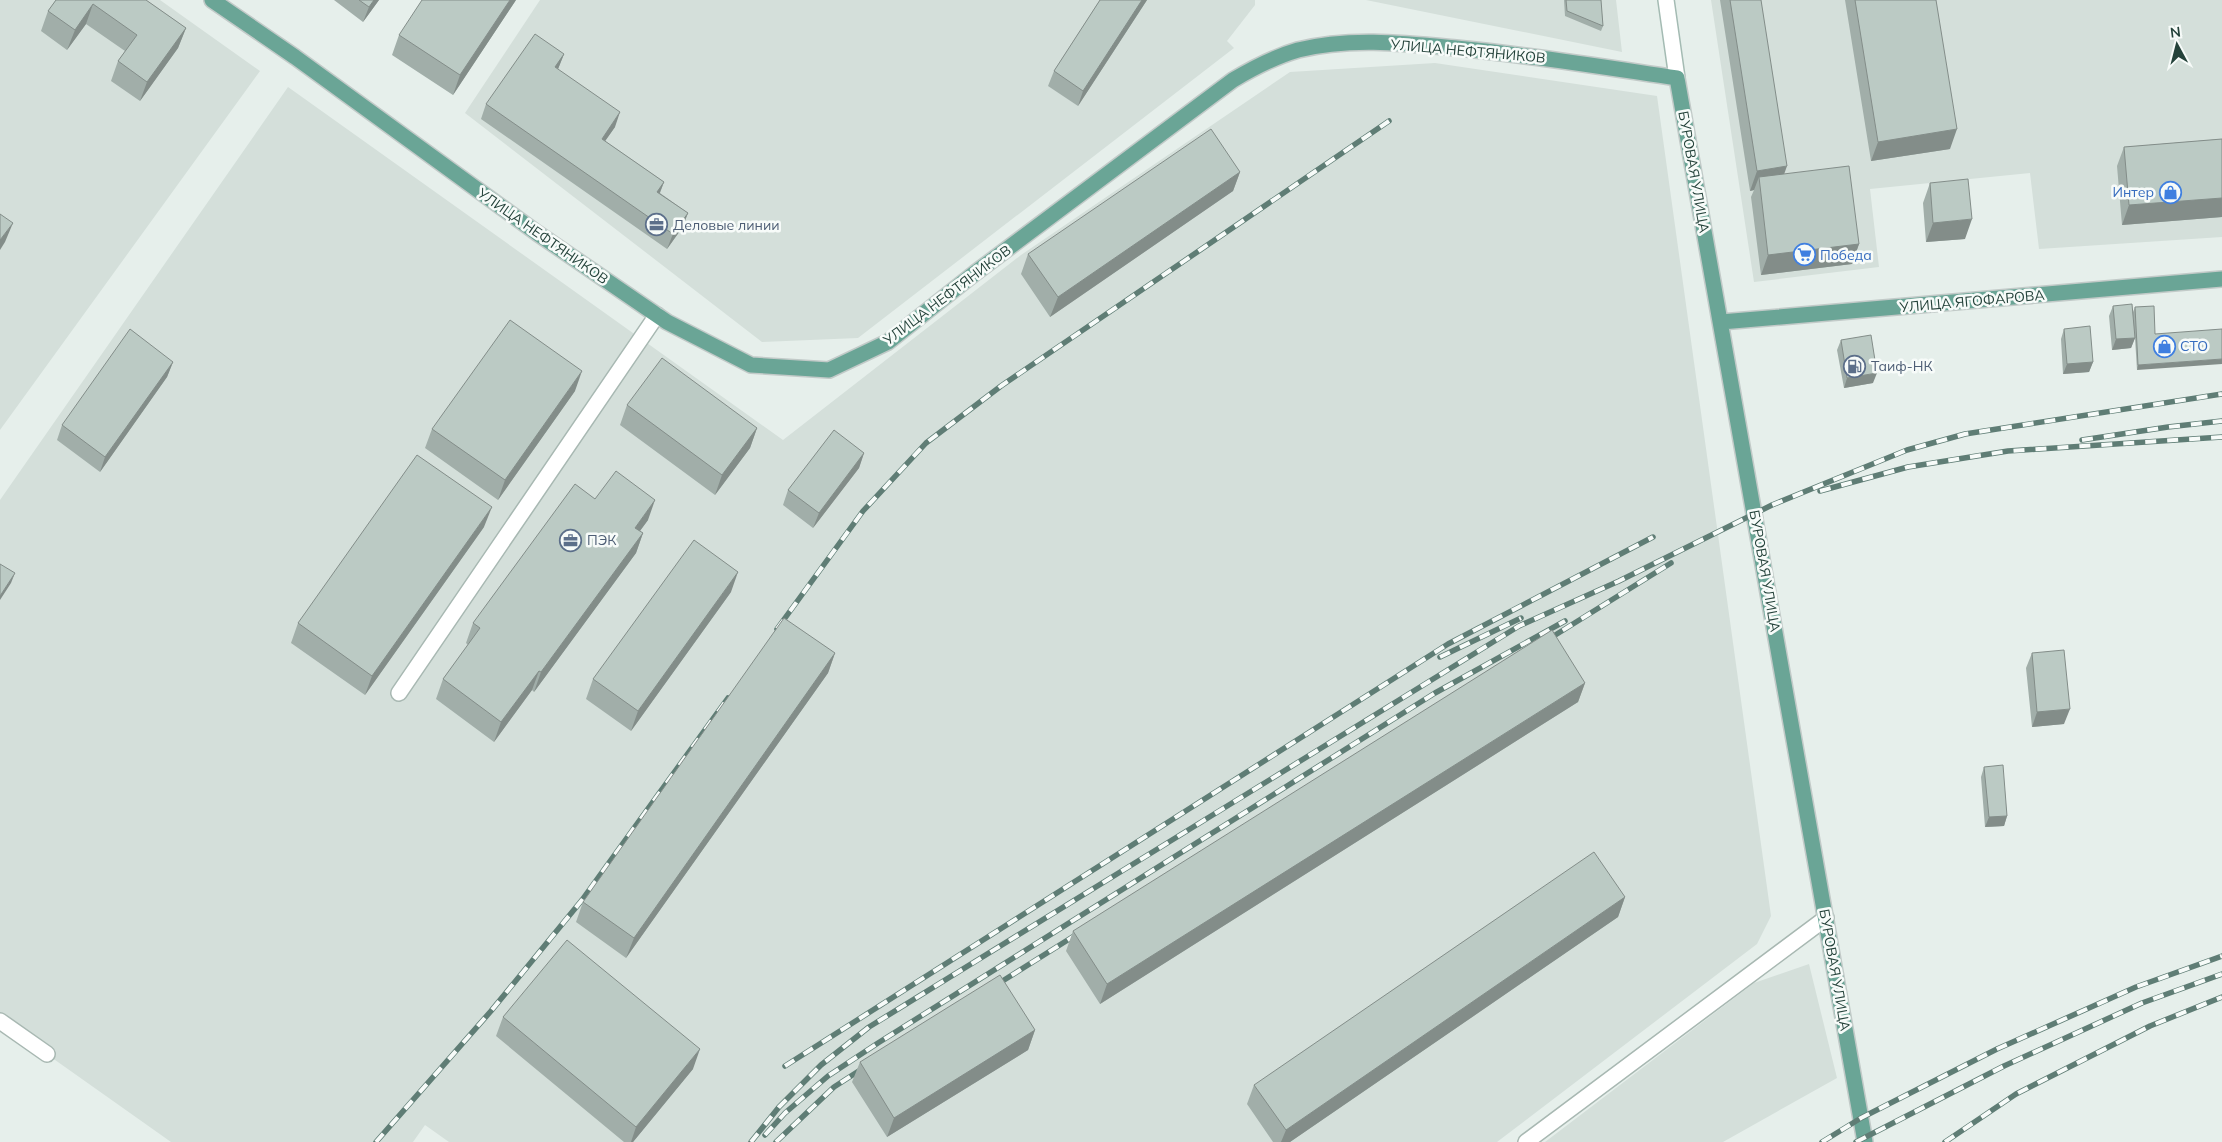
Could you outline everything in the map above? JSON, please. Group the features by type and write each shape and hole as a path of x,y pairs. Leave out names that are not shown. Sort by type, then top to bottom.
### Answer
{"main road":[{"name":"УЛИЦА НЕФТЯНИКОВ","path":"212,0 295,57 536,233 657,315 751,365 829,370 888,342 976,273 1232,80 1264,62 1298,50 1343,43 1403,43 1522,54 1677,78"},
{"name":"БУРОВАЯ УЛИЦА","path":"1677,78 1865,1142"},
{"name":"УЛИЦА ЯГОФАРОВА","path":"1721,322 2222,279"}],"street":[{"name":"БУРОВАЯ УЛИЦА","path":"1666,0 1677,78"},
{"path":"400,692 657,315"},
{"path":"1526,1142 1826,918"},
{"path":"0,1021 47,1054"}],"shaded area":[{"path":"0,0 160,0 260,71 0,430"},
{"path":"540,0 1255,0 1255,5 1227,41 1234,48 858,338 762,342 465,113"},
{"path":"1366,0 1616,0 1622,52"},
{"path":"1711,0 2222,0 2222,237 2039,249 2030,173 1870,189 1879,267 1754,282"},
{"path":"1435,63 1657,96 1771,916 1757,944 1497,1142 449,1142 425,1125 413,1142 171,1142 0,1021 0,500 288,87 783,440 1021,255 1290,72"},
{"path":"1809,964 1837,1078 1723,1142 1545,1142 1754,983"}],"building":[{"path":"56,0 146,0 186,28 147,82 118,61 137,35 93,4 75,30 48,11"},
{"path":"359,0 374,0 369,7"},
{"path":"422,0 510,0 460,75 399,35"},
{"path":"1100,0 1142,0 1083,91 1054,71"},
{"path":"1566,0 1601,0 1603,26 1567,11"},
{"path":"1730,0 1761,0 1787,166 1757,171"},
{"path":"1855,0 1936,0 1957,129 1878,142"},
{"path":"535,34 564,54 555,67 620,112 602,139 664,182 657,192 688,213 673,234 486,104"},
{"path":"1211,129 1240,172 1058,297 1028,254"},
{"name":"Интер","path":"2222,139 2222,198 2129,205 2124,147"},
{"path":"1849,166 1859,244 1768,255 1759,177"},
{"path":"1968,179 1972,219 1933,223 1930,183"},
{"path":"0,214 13,223 0,240"},
{"path":"2132,304 2135,338 2116,339 2113,306"},
{"path":"2154,306 2155,334 2222,329 2222,359 2138,365 2135,307"},
{"path":"510,320 582,371 505,480 432,429"},
{"path":"2090,326 2093,362 2067,364 2064,329"},
{"path":"130,329 173,362 105,457 62,425"},
{"name":"Таиф-НК","path":"1871,335 1877,373 1847,378 1841,340"},
{"path":"662,358 757,428 722,475 627,405"},
{"path":"834,430 864,453 819,513 788,490"},
{"path":"417,455 492,507 372,676 298,623"},
{"path":"616,471 655,500 635,528 643,533 541,672 539,671 501,722 443,679 480,628 473,623 575,484 595,499"},
{"path":"694,540 738,572 638,711 593,679"},
{"path":"0,564 15,573 0,596"},
{"path":"784,618 835,653 634,938 583,902"},
{"path":"1552,630 1585,683 1107,984 1073,931"},
{"path":"2064,650 2070,709 2037,712 2032,653"},
{"path":"2003,765 2007,816 1989,817 1984,767"},
{"path":"1594,852 1625,897 1286,1130 1254,1085"},
{"path":"567,940 700,1049 636,1127 503,1017"},
{"path":"1000,975 1035,1030 894,1118 860,1062"}],"railway":[{"path":"777,629 863,511 926,443 1001,386 1389,121"},
{"path":"751,1142 779,1107 821,1065 869,1027 1519,626 1619,581 1772,505 1907,450 1965,434 2222,394"},
{"path":"2082,440 2222,421"},
{"path":"1820,491 1908,467 2008,451 2222,437"},
{"path":"785,1066 1448,644 1653,537"},
{"path":"1544,642 1671,563"},
{"path":"1440,657 1521,618"},
{"path":"765,1135 785,1113 828,1076 878,1043 1435,693 1565,621"},
{"path":"376,1142 491,1011 582,900 728,698"},
{"path":"993,987 1082,931"},
{"path":"1822,1142 1861,1118 1997,1049 2136,987 2222,956"},
{"path":"1856,1142 2004,1066 2142,1003 2222,974"},
{"path":"1945,1142 2016,1094 2150,1026 2222,997"},
{"path":"776,1142 834,1087 868,1065"}],"place":[{"name":"Интер","path":"2170,192"},
{"name":"Деловые линии","path":"657,225"},
{"name":"Победа","path":"1804,255"},
{"name":"СТО","path":"2164,346"},
{"name":"Таиф-НК","path":"1855,366"},
{"name":"ПЭК","path":"571,540"}]}
